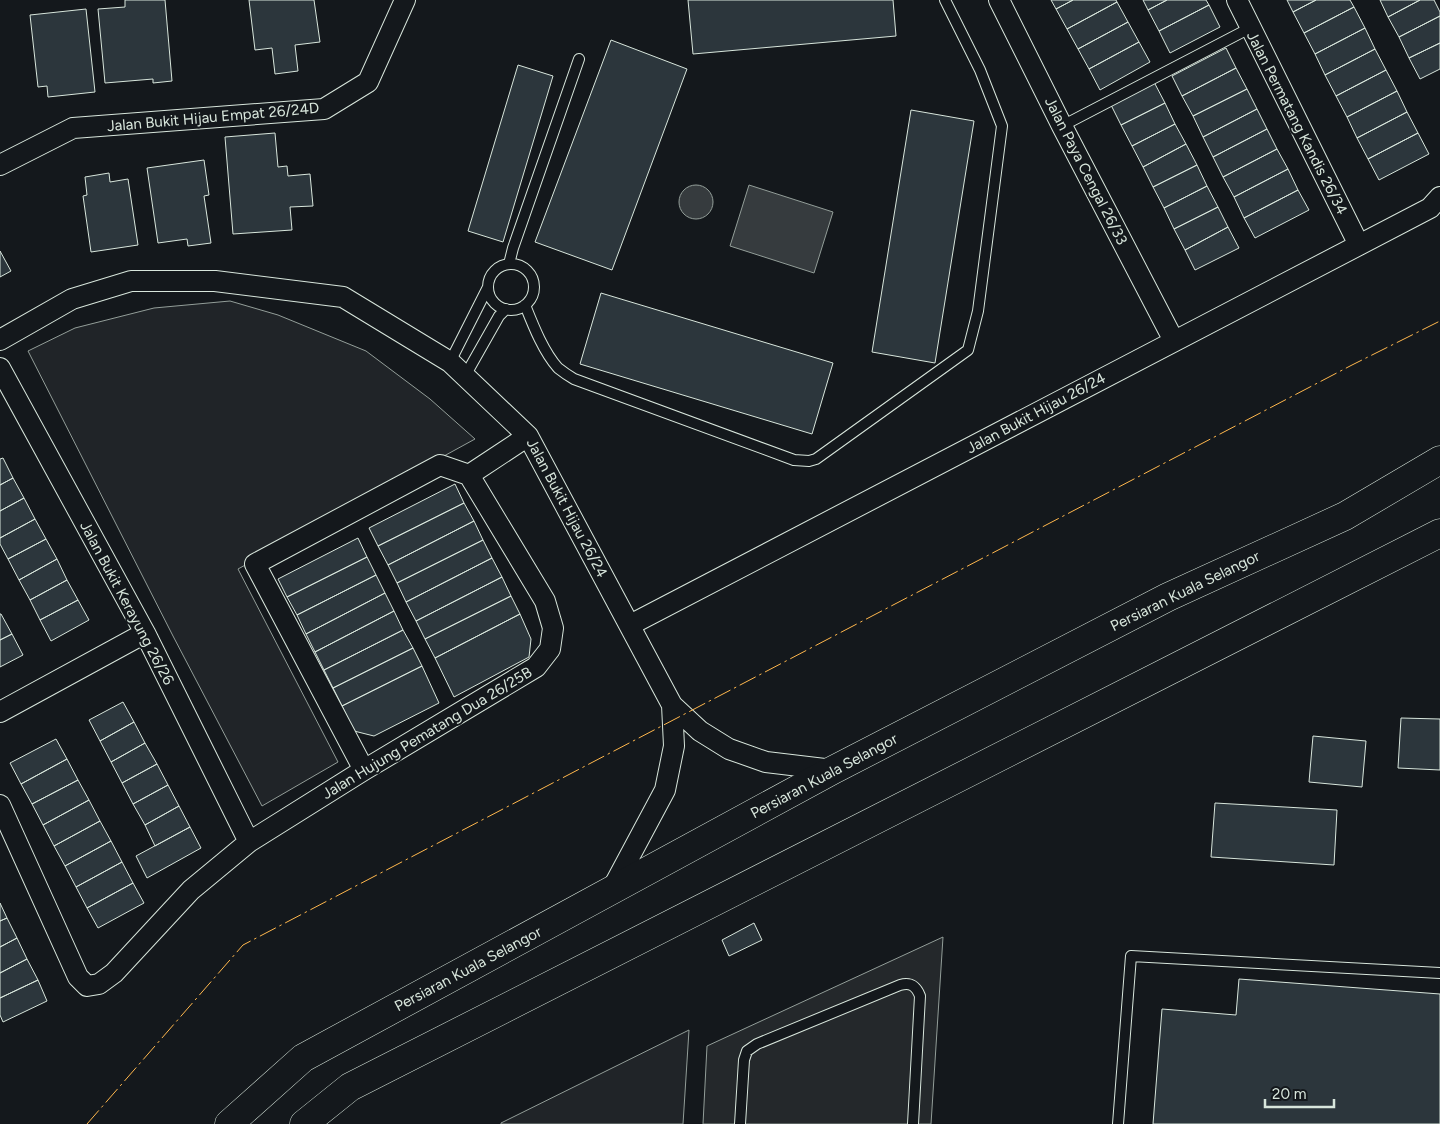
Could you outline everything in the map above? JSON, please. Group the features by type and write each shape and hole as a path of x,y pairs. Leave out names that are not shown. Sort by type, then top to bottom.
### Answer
{"main road":[{"name":"Persiaran Kuala Selangor","path":"229,1124 303,1058 833,770 1168,597 1345,516 1440,460"},
{"path":"304,1124 350,1087 1440,533"}],"street":[{"name":"Jalan Bukit Hijau Empat 26/24D","path":"0,165 73,128 324,109 368,82 405,0"},
{"name":"Jalan Paya Cengal 26/33","path":"1000,0 1062,126 1174,341"},
{"name":"Jalan Permatang Kandis 26/34","path":"1237,0 1359,245"},
{"name":"Jalan Bukit Hijau 26/24","path":"630,625 1430,208 1440,197"},
{"name":"Jalan Bukit Hijau 26/24","path":"0,340 72,299 131,281 214,282 343,297 450,362 528,436 672,705"},
{"name":"Jalan Bukit Kerayung 26/26","path":"0,368 145,633 248,842"},
{"path":"364,770 254,564 440,464 469,475 528,436"},
{"name":"Jalan Hujung Pematang Dua 26/25B","path":"0,805 78,977 87,986 99,984 114,973 191,890 248,842 364,770 536,668 550,649 553,628 545,601 469,475"},
{"path":"0,712 145,633"},
{"path":"672,705 700,731 728,748 766,762 833,770"},
{"path":"611,891 665,790 674,746 672,705"}],"lane":[{"path":"525,305 535,331 549,354 559,368 574,380 794,460 809,461 816,459 968,350 978,311 1002,126 980,70 945,0"},
{"path":"1062,126 1250,28"},
{"path":"509,264 579,59"},
{"path":"450,362 488,287 492,273 500,266 509,264 519,265 527,270 532,278 534,288 532,297 525,305 516,309 506,309 497,305 491,297 488,287"},
{"path":"465,376 496,321 506,309"},
{"path":"1118,1124 1130,956 1440,974"},
{"path":"740,1124 744,1060 747,1051 756,1044 906,983 913,984 920,996 913,1124"}],"shaded area":[{"path":"696,185 703,186 708,190 712,195 712,209 708,214 703,218 696,219 689,218 684,214 680,209 679,202 680,195 684,190 689,186"},
{"path":"749,185 833,212 814,273 730,246"},
{"path":"230,301 278,315 366,351 430,399 475,439 238,569 338,762 262,806 28,351 75,328 154,308"},
{"path":"943,937 931,1124 703,1124 707,1046"},
{"path":"689,1030 683,1124 501,1124 501,1123"}],"building":[{"path":"125,0 165,0 172,81 153,83 153,79 105,83 98,9 125,7"},
{"path":"249,0 314,0 320,42 295,45 298,71 275,74 272,48 255,50"},
{"path":"688,0 893,0 896,36 693,54"},
{"path":"1051,0 1073,0 1056,9"},
{"path":"1073,0 1116,0 1117,2 1067,29 1056,9"},
{"path":"1143,0 1167,0 1148,10"},
{"path":"1167,0 1206,0 1209,5 1159,31 1148,10"},
{"path":"1287,0 1316,0 1293,12"},
{"path":"1316,0 1350,0 1354,7 1304,33 1293,12"},
{"path":"1380,0 1420,0 1388,17"},
{"path":"1420,0 1434,0 1440,16 1399,37 1388,17"},
{"path":"1117,2 1128,22 1078,49 1067,29"},
{"path":"1209,5 1220,27 1170,53 1159,31"},
{"path":"1354,7 1365,28 1315,54 1304,33"},
{"path":"86,9 95,92 48,97 47,86 38,87 30,15"},
{"path":"1440,16 1440,43 1409,58 1399,37"},
{"path":"1128,22 1139,42 1089,69 1078,49"},
{"path":"1365,28 1375,49 1325,75 1315,54"},
{"path":"611,40 687,69 612,270 535,242"},
{"path":"1139,42 1150,62 1100,90 1089,69"},
{"path":"1440,43 1440,69 1420,79 1409,58"},
{"path":"1226,48 1236,68 1182,96 1172,76"},
{"path":"1375,49 1386,70 1336,96 1325,75"},
{"path":"518,65 553,76 503,242 468,231"},
{"path":"1236,68 1247,89 1193,116 1182,96"},
{"path":"1386,70 1397,91 1347,117 1336,96"},
{"path":"1154,82 1165,103 1121,125 1111,105"},
{"path":"1247,89 1257,109 1203,137 1193,116"},
{"path":"1397,91 1407,112 1357,138 1347,117"},
{"path":"1165,103 1175,124 1132,146 1121,125"},
{"path":"1257,109 1267,129 1213,157 1203,137"},
{"path":"911,110 974,121 935,363 872,352"},
{"path":"1407,112 1418,133 1368,159 1357,138"},
{"path":"1175,124 1186,144 1143,167 1132,146"},
{"path":"1267,129 1277,149 1223,177 1213,157"},
{"path":"275,133 278,167 287,166 288,176 310,174 313,206 290,207 292,230 233,234 225,137"},
{"path":"1418,133 1429,154 1379,180 1368,159"},
{"path":"1186,144 1197,165 1153,187 1143,167"},
{"path":"1277,149 1288,169 1234,197 1223,177"},
{"path":"204,160 209,195 204,196 211,243 188,246 187,239 158,243 147,168"},
{"path":"1197,165 1207,186 1164,208 1153,187"},
{"path":"1288,169 1298,190 1244,218 1234,197"},
{"path":"109,173 110,182 128,179 138,245 91,252 83,196 87,195 85,177"},
{"path":"1207,186 1218,207 1174,229 1164,208"},
{"path":"1298,190 1309,210 1255,238 1244,218"},
{"path":"1218,207 1228,227 1185,250 1174,229"},
{"path":"1228,227 1239,248 1195,270 1185,250"},
{"path":"0,251 11,271 0,277"},
{"path":"601,293 833,363 812,434 580,364"},
{"path":"3,458 13,478 0,485 0,459"},
{"path":"13,478 24,498 0,511 0,485"},
{"path":"455,484 464,503 378,546 369,528"},
{"path":"24,498 35,519 0,538 0,511"},
{"path":"464,503 474,521 388,565 378,546"},
{"path":"35,519 46,539 8,559 0,544 0,538"},
{"path":"474,521 483,540 397,583 388,565"},
{"path":"358,538 367,557 287,597 278,579"},
{"path":"46,539 57,559 19,580 8,559"},
{"path":"483,540 492,558 406,602 397,583"},
{"path":"367,557 376,575 297,615 287,597"},
{"path":"492,558 502,577 416,621 406,602"},
{"path":"57,559 67,580 30,600 19,580"},
{"path":"376,575 385,593 306,634 297,615"},
{"path":"502,577 511,596 425,639 416,621"},
{"path":"67,580 78,600 40,620 30,600"},
{"path":"385,593 394,611 315,652 306,634"},
{"path":"511,596 520,614 435,658 425,639"},
{"path":"78,600 89,620 51,641 40,620"},
{"path":"394,611 403,630 324,670 315,652"},
{"path":"0,614 12,634 0,640"},
{"path":"520,614 531,639 529,657 454,697 435,658"},
{"path":"403,630 413,648 333,688 324,670"},
{"path":"12,634 23,655 0,667 0,640"},
{"path":"413,648 422,666 342,706 333,688"},
{"path":"422,666 439,703 374,736 354,731 342,706"},
{"path":"123,702 134,722 100,741 89,720"},
{"path":"1401,718 1440,719 1440,770 1398,768"},
{"path":"134,722 145,743 111,762 100,741"},
{"path":"1313,736 1366,741 1362,787 1309,782"},
{"path":"56,739 67,759 21,784 10,763"},
{"path":"145,743 157,764 122,783 111,762"},
{"path":"67,759 78,780 32,804 21,784"},
{"path":"157,764 168,785 133,804 122,783"},
{"path":"78,780 89,800 43,825 32,804"},
{"path":"168,785 179,806 145,825 133,804"},
{"path":"89,800 100,821 54,846 43,825"},
{"path":"1215,803 1337,810 1334,865 1211,857"},
{"path":"179,806 190,827 155,846 145,825"},
{"path":"100,821 111,841 65,866 54,846"},
{"path":"190,827 201,848 147,878 136,856"},
{"path":"111,841 122,862 76,887 65,866"},
{"path":"122,862 133,883 87,908 76,887"},
{"path":"133,883 144,903 98,928 87,908"},
{"path":"0,903 7,918 0,921"},
{"path":"7,918 17,938 0,947 0,921"},
{"path":"754,923 762,940 729,956 722,940"},
{"path":"17,938 27,959 0,973 0,947"},
{"path":"27,959 38,980 0,998 0,973"},
{"path":"1239,979 1440,994 1440,1124 1153,1124 1162,1009 1236,1015"},
{"path":"38,980 47,1001 3,1022 0,1015 0,998"}],"power":[{"path":"87,1124 243,945 1352,365 1440,321"}]}
